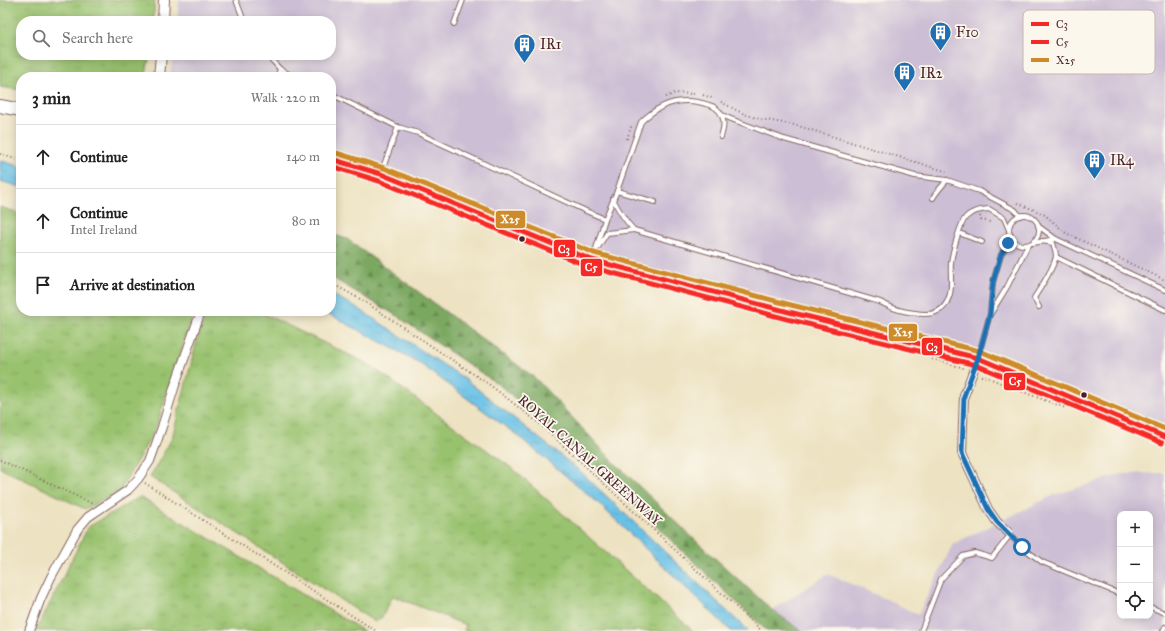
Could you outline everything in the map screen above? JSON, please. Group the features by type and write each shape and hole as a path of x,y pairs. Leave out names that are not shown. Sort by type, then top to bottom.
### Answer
{"main road":[{"path":"0,106 16,109"},
{"path":"336,160 381,174 592,260 789,312 978,358 1165,437"}],"street":[{"path":"163,16 164,0"},
{"path":"159,72 160,60"},
{"path":"29,631 41,598 77,530 88,517 128,490 138,479 150,460 157,444 175,385 199,316"},
{"path":"978,358 964,396 962,453 988,509 997,522 1009,533"}],"lane":[{"path":"236,0 242,16"},
{"path":"454,24 463,0"},
{"path":"272,60 280,69 285,72"},
{"path":"336,96 398,127 418,132 605,219"},
{"path":"597,249 605,219 614,200 642,122 650,114 669,103 690,100 714,107 731,119 791,141 915,176 947,180 979,191 1015,210 1020,216"},
{"path":"721,137 724,125 722,114"},
{"path":"381,174 398,127"},
{"path":"933,198 936,191 942,187 947,180"},
{"path":"617,191 655,202"},
{"path":"614,200 619,211 634,230"},
{"path":"594,254 607,233 634,230 880,302 893,309 921,315 932,315 943,308 949,297 951,262 959,234 967,216 978,211 989,209 1004,218 1012,238 1018,244 1030,244 1056,239"},
{"path":"978,358 990,314 993,282 1001,255 1008,243 1012,221 1020,216 1029,216 1038,226 1056,239 1165,290"},
{"path":"990,314 1030,244 1038,236 1038,226"},
{"path":"959,234 982,242"},
{"path":"1039,306 1034,298 1056,257 1056,250 1053,243 1042,241"},
{"path":"1056,257 1165,310"},
{"path":"921,631 941,579 962,556 975,553 992,558 1009,533 1022,547 1042,562 1117,593"},
{"path":"1153,608 1165,613"},
{"path":"1163,631 1165,627"}],"path":[{"path":"0,154 16,159"},
{"name":"ROYAL CANAL GREENWAY","path":"336,286 362,300 490,386 540,424 762,631"},
{"path":"0,460 102,508"},
{"path":"138,479 376,631"}],"shaded area":[{"path":"179,0 1165,0 1165,425 1022,371 591,263 336,162 336,72 171,72 172,60 336,60 336,16 177,16"},
{"path":"1165,473 1165,631 802,631 772,610 828,574 893,602 918,615 953,544 1054,495 1122,474"}],"green space":[{"path":"0,0 155,0 153,16 16,16 16,60 149,60 146,72 16,72 16,89 0,87"},
{"path":"0,207 16,212 16,316 192,316 155,430 120,491 85,509 0,468"},
{"path":"336,236 347,239 535,378 613,461 695,540 772,610 802,631 767,631 583,457 502,387 397,316 336,280"},
{"path":"207,316 268,316 368,364 513,469 693,631 464,631 466,625 393,596 382,617 375,622 150,477 172,438 199,332"},
{"path":"140,497 364,631 36,631 88,527"}],"water":[{"path":"0,160 16,165 16,186 0,181"},
{"path":"336,297 356,307 465,379 580,471 748,631 731,631 596,501 518,436 418,362 332,316 336,316"}],"transit line":[{"name":"X25","path":"336,153 384,168 594,253 791,305 980,351 1165,429"},
{"name":"C3","path":"336,160 381,174 592,260 789,312 978,358 1165,437"},
{"name":"C5","path":"336,168 379,181 590,267 787,319 976,365 1162,443"}],"place":[{"name":"F10","path":"940,52"},
{"name":"IR1","path":"525,64"},
{"name":"IR2","path":"905,92"},
{"name":"IR4","path":"1095,180"}],"route":[{"path":"1008,243 1001,255 993,282 990,314 978,358 964,396 962,453 988,509 997,522 1022,547"}]}
